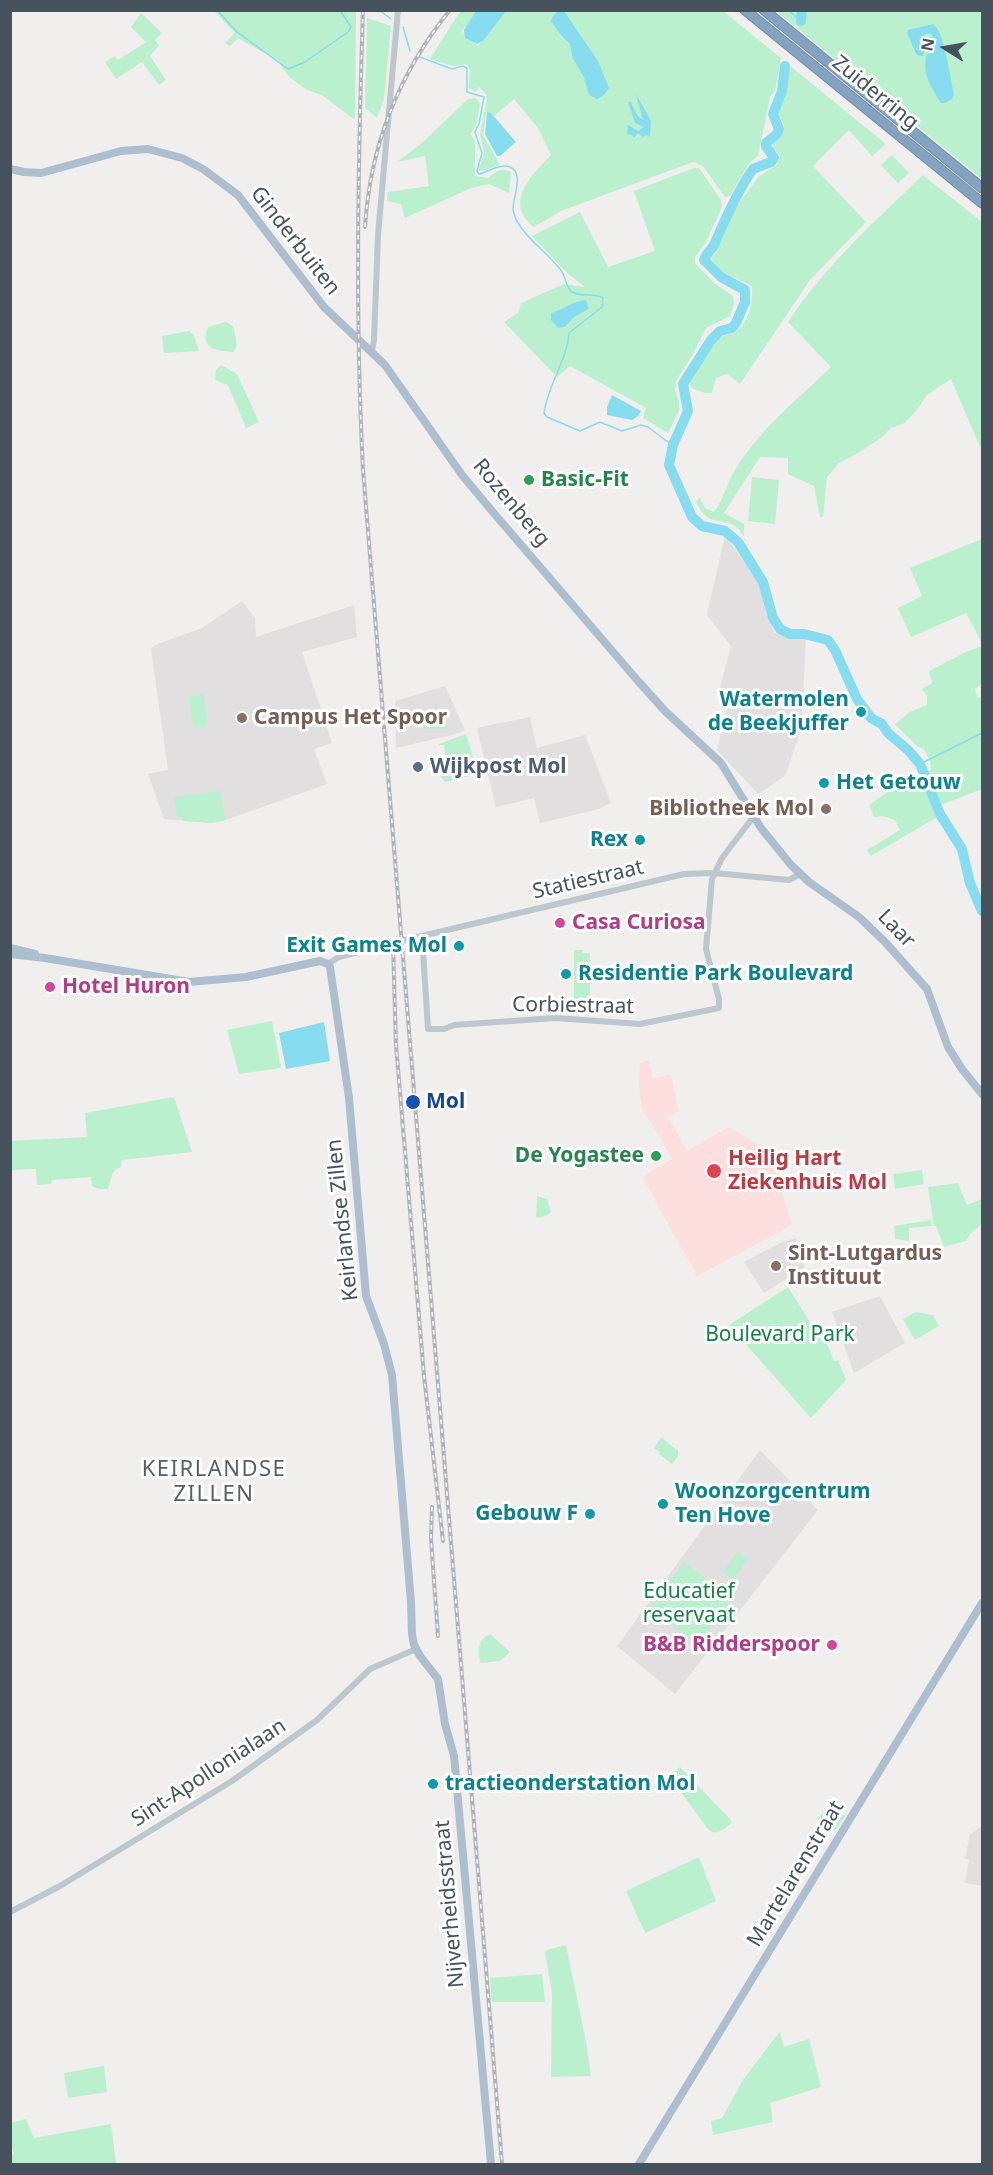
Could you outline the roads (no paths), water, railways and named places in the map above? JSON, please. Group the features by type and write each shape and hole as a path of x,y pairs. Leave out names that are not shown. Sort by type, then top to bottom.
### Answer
{"highway":[{"name":"Zuiderring","path":"745,10 982,203"},
{"name":"Zuiderring","path":"764,10 982,188"}],"main road":[{"name":"Ginderbuiten","path":"10,169 41,173 137,149 157,151 182,158 212,175 238,195 324,307 372,351"},
{"name":"Rozenberg","path":"372,351 396,379 462,475 638,681 665,711 721,763 765,833 800,874"},
{"name":"Laar","path":"800,874 855,914 885,942 927,990 948,1047 962,1070 982,1094"},
{"path":"10,948 45,958"},
{"path":"10,954 189,982 246,977 320,961 328,964"},
{"name":"Keirlandse Zillen","path":"328,964 331,969 349,1098 366,1296 384,1344 392,1375 412,1634 416,1649"},
{"name":"Martelarenstraat","path":"639,2164 982,1603"},
{"name":"Nijverheidsstraat","path":"416,1649 438,1679 445,1724 454,1756 491,2164"}],"street":[{"path":"372,351 378,235 398,10"},
{"path":"714,873 722,858 754,816"},
{"name":"Statiestraat","path":"328,964 339,957 386,945 675,876 714,873 789,880 800,874"},
{"name":"Corbiestraat","path":"422,936 428,1029 549,1018 640,1024 719,1008 717,990 706,949 714,873"},
{"name":"Sint-Apollonialaan","path":"10,1912 70,1880 232,1781 317,1720 370,1670 416,1649"}],"water":[{"path":"476,11 506,11 483,41 477,44 465,38 464,30"},
{"path":"558,11 564,11 598,61 609,88 597,99 589,95 584,77 573,59 570,44 551,21"},
{"path":"933,24 944,46 954,94 952,99 945,103 941,103 926,74 927,54 932,53 934,49 932,34 926,34 919,40 925,51 923,56 919,56 907,33 908,30"},
{"path":"636,94 651,121 650,137 647,135 643,137 638,133 634,138 627,134 628,125 638,131 644,127 635,123 628,102 631,102 637,115 643,120"},
{"path":"487,112 491,113 516,142 500,156 497,156 485,134"},
{"path":"586,300 589,309 574,317 565,327 558,328 551,320 551,313"},
{"path":"612,395 641,411 638,416 632,420 607,415 607,407"},
{"path":"324,1022 330,1061 286,1069 279,1033"}],"waterway":[{"path":"217,10 237,32 288,69 305,62 348,32 351,27 340,10"},
{"path":"379,10 391,19"},
{"path":"788,10 801,21"},
{"path":"801,21 802,10"},
{"path":"403,27 410,51"},
{"path":"420,57 452,69 463,66 467,68 467,92 484,97 479,124 475,132 482,153 477,171 479,174 503,166 514,170 517,181 513,210 523,230 557,266 572,292 603,298 602,307 569,333 565,353 549,392 544,413 547,417 580,431 600,422 622,431 641,425 648,427 673,446"},
{"path":"785,66 782,91 773,114 779,129 777,134 766,143 774,158 771,162 753,169 704,260 721,277 745,290 745,302 736,323 732,328 720,331 711,340 683,384 688,411 673,445 669,465 692,517 702,526 725,531 738,542 763,582 773,618 780,629 790,634 804,634 828,640 835,650 857,699 871,718 882,724 888,733 920,764 940,814 962,849 970,883 982,911"},
{"path":"920,764 982,733"}],"railway":[{"path":"363,10 358,240 363,470 502,2164"},
{"path":"365,227 373,168 390,112 416,59 450,10"},
{"path":"393,944 396,1045 424,1376 443,1541"},
{"path":"432,1507 431,1539 438,1636"}],"place":[{"name":"Basic-Fit","path":"529,480"},
{"name":"Watermolen de Beekjuffer","path":"861,712"},
{"name":"Campus Het Spoor","path":"242,718"},
{"name":"Wijkpost Mol","path":"418,767"},
{"name":"Het Getouw","path":"824,783"},
{"name":"Bibliotheek Mol","path":"826,809"},
{"name":"Rex","path":"640,840"},
{"name":"Casa Curiosa","path":"560,923"},
{"name":"Exit Games Mol","path":"459,946"},
{"name":"Residentie Park Boulevard","path":"566,974"},
{"name":"Hotel Huron","path":"50,987"},
{"name":"Mol","path":"413,1102"},
{"name":"De Yogastee","path":"656,1156"},
{"name":"Heilig Hart Ziekenhuis Mol","path":"714,1171"},
{"name":"Sint-Lutgardus Instituut","path":"776,1266"},
{"name":"Woonzorgcentrum Ten Hove","path":"663,1504"},
{"name":"Gebouw F","path":"590,1514"},
{"name":"B&B Ridderspoor","path":"832,1645"},
{"name":"tractieonderstation Mol","path":"433,1784"}],"district":[{"name":"KEIRLANDSE ZILLEN","path":"214,1482"}],"park label":[{"name":"Boulevard Park","path":"780,1335"},
{"name":"Educatief reservaat","path":"689,1604"}]}
